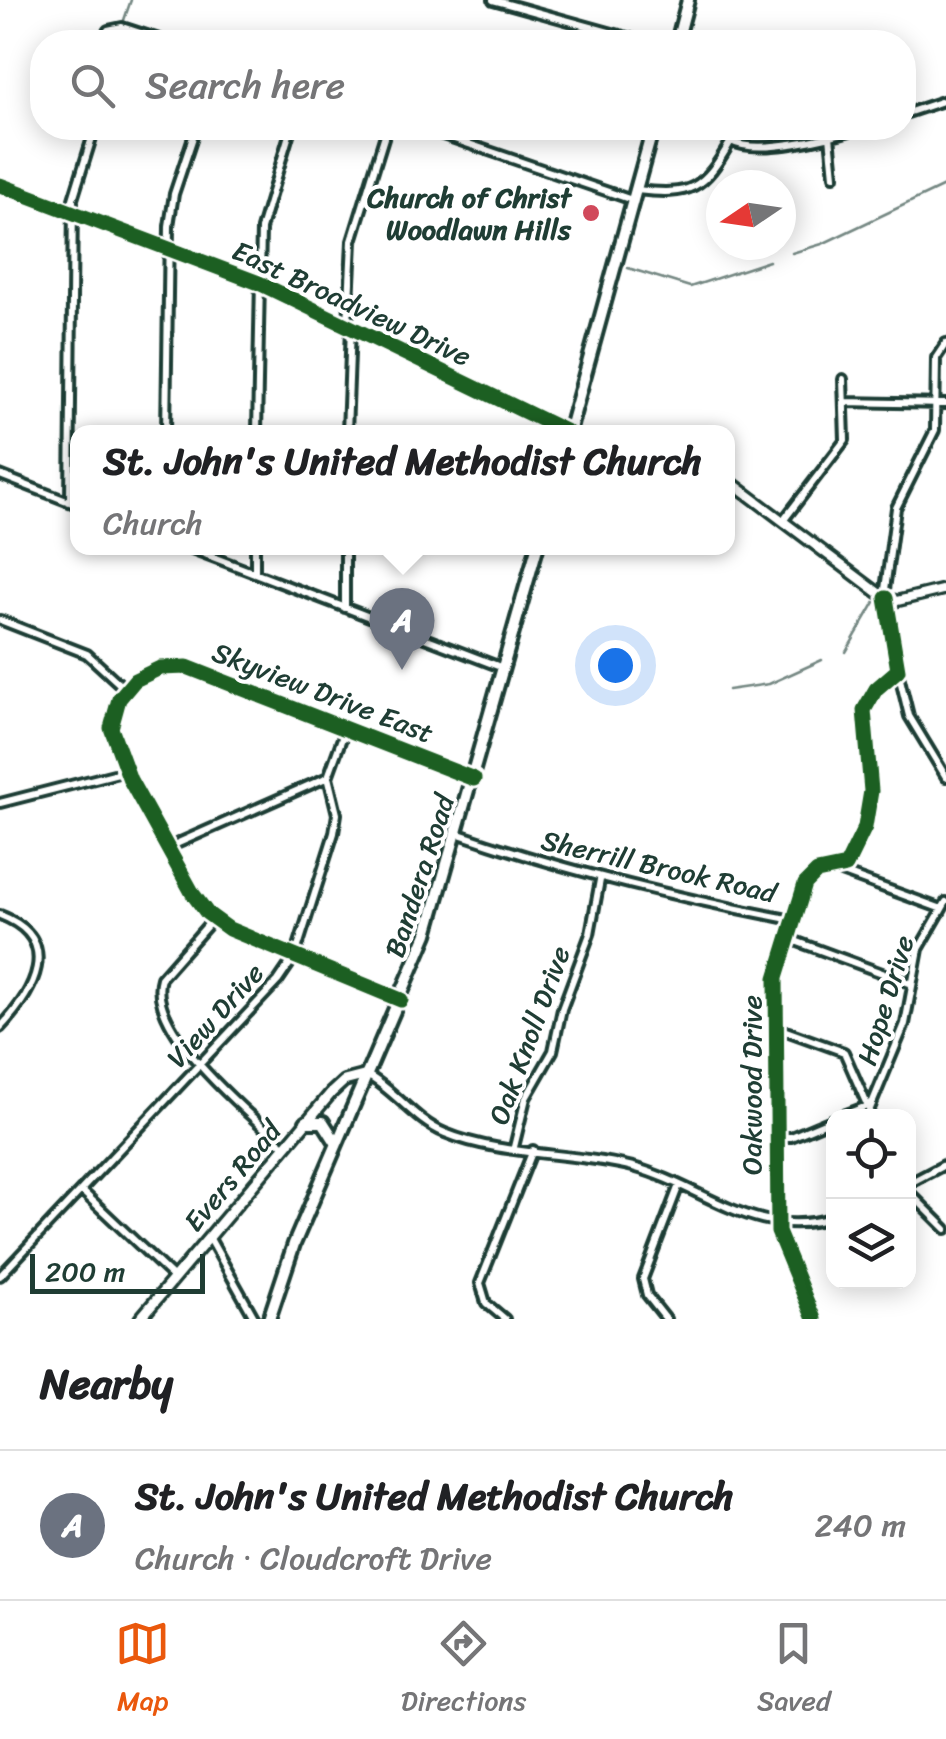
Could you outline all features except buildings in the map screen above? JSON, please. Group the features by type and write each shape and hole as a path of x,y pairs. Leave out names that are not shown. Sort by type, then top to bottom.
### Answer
{"main road":[{"path":"680,30 688,0"},
{"path":"570,425 650,140"},
{"name":"Bandera Road","path":"269,1319 294,1244 401,1000 459,834 535,555"},
{"name":"Evers Road","path":"140,1319 341,1083 366,1075"},
{"path":"306,1122 322,1122 337,1144"}],"street":[{"path":"493,0 602,30"},
{"path":"916,110 946,100"},
{"path":"73,425 74,190 91,140"},
{"path":"166,425 171,205 192,140"},
{"path":"256,425 261,228 288,140"},
{"path":"347,425 352,242 382,140"},
{"path":"460,140 634,195 673,193 698,186 714,172 731,141 754,146 800,140"},
{"path":"830,140 834,176"},
{"name":"East Broadview Drive","path":"0,186 259,283 554,425"},
{"path":"946,343 936,352 933,437 896,508 885,598 909,716 946,777"},
{"path":"782,522 846,440 843,379"},
{"path":"844,402 946,404"},
{"path":"0,475 70,502"},
{"path":"735,485 885,598 897,602 946,589"},
{"path":"207,555 504,668"},
{"path":"255,555 255,573"},
{"path":"344,608 345,555"},
{"path":"0,620 88,654 125,689 113,712 111,728 126,771 167,848 213,919 401,1000"},
{"name":"Skyview Drive East","path":"125,689 147,672 187,667 474,778"},
{"name":"Oakwood Drive","path":"814,1319 777,1224 776,978 793,920 813,874 835,870 851,860 869,810 872,777 864,710 876,689 898,670"},
{"name":"View Drive","path":"0,1276 248,1017 295,956 336,824 328,777 346,727"},
{"path":"0,802 126,771"},
{"path":"167,848 328,777"},
{"name":"Sherrill Brook Road","path":"459,834 600,880 793,920"},
{"path":"835,870 944,906"},
{"name":"Oak Knoll Drive","path":"514,1147 526,1098 554,1051 562,1009 590,934 600,880"},
{"name":"Hope Drive","path":"870,1109 904,1024 919,949 944,906"},
{"path":"0,914 18,924 35,948 38,964 34,987 0,1028"},
{"path":"213,919 158,985 178,1036 200,1066 285,1147"},
{"path":"787,938 912,984"},
{"path":"776,1027 844,1052 868,1109"},
{"path":"366,1075 438,1130 464,1140 630,1166 679,1184 740,1214 777,1224 826,1218"},
{"path":"777,1138 826,1123"},
{"name":"Oak Knoll Drive","path":"506,1319 486,1303 480,1283 533,1150"},
{"path":"916,1182 946,1164"},
{"path":"666,1319 647,1295 643,1278 679,1184"},
{"path":"81,1190 174,1278"},
{"path":"916,1196 946,1229"},
{"path":"209,1238 255,1319"}],"waterway":[{"path":"123,23 131,0"},
{"path":"796,252 822,244 946,185"},
{"path":"628,268 690,287 769,261"},
{"path":"846,652 875,602"},
{"path":"728,690 769,684 822,660"}],"cycle path":[{"path":"0,185 259,283 553,425"},
{"path":"814,1319 778,1232 776,978 805,884 817,872 846,866 865,827 871,791 864,710 876,689 898,670 886,598"},
{"path":"401,1000 229,929 207,913 130,780 111,728 119,699 135,680 160,668 187,667 474,779"}],"place":[{"name":"Church of Christ Woodlawn Hills","path":"591,213"},
{"name":"St. John's United Methodist Church","path":"402,670"}]}
